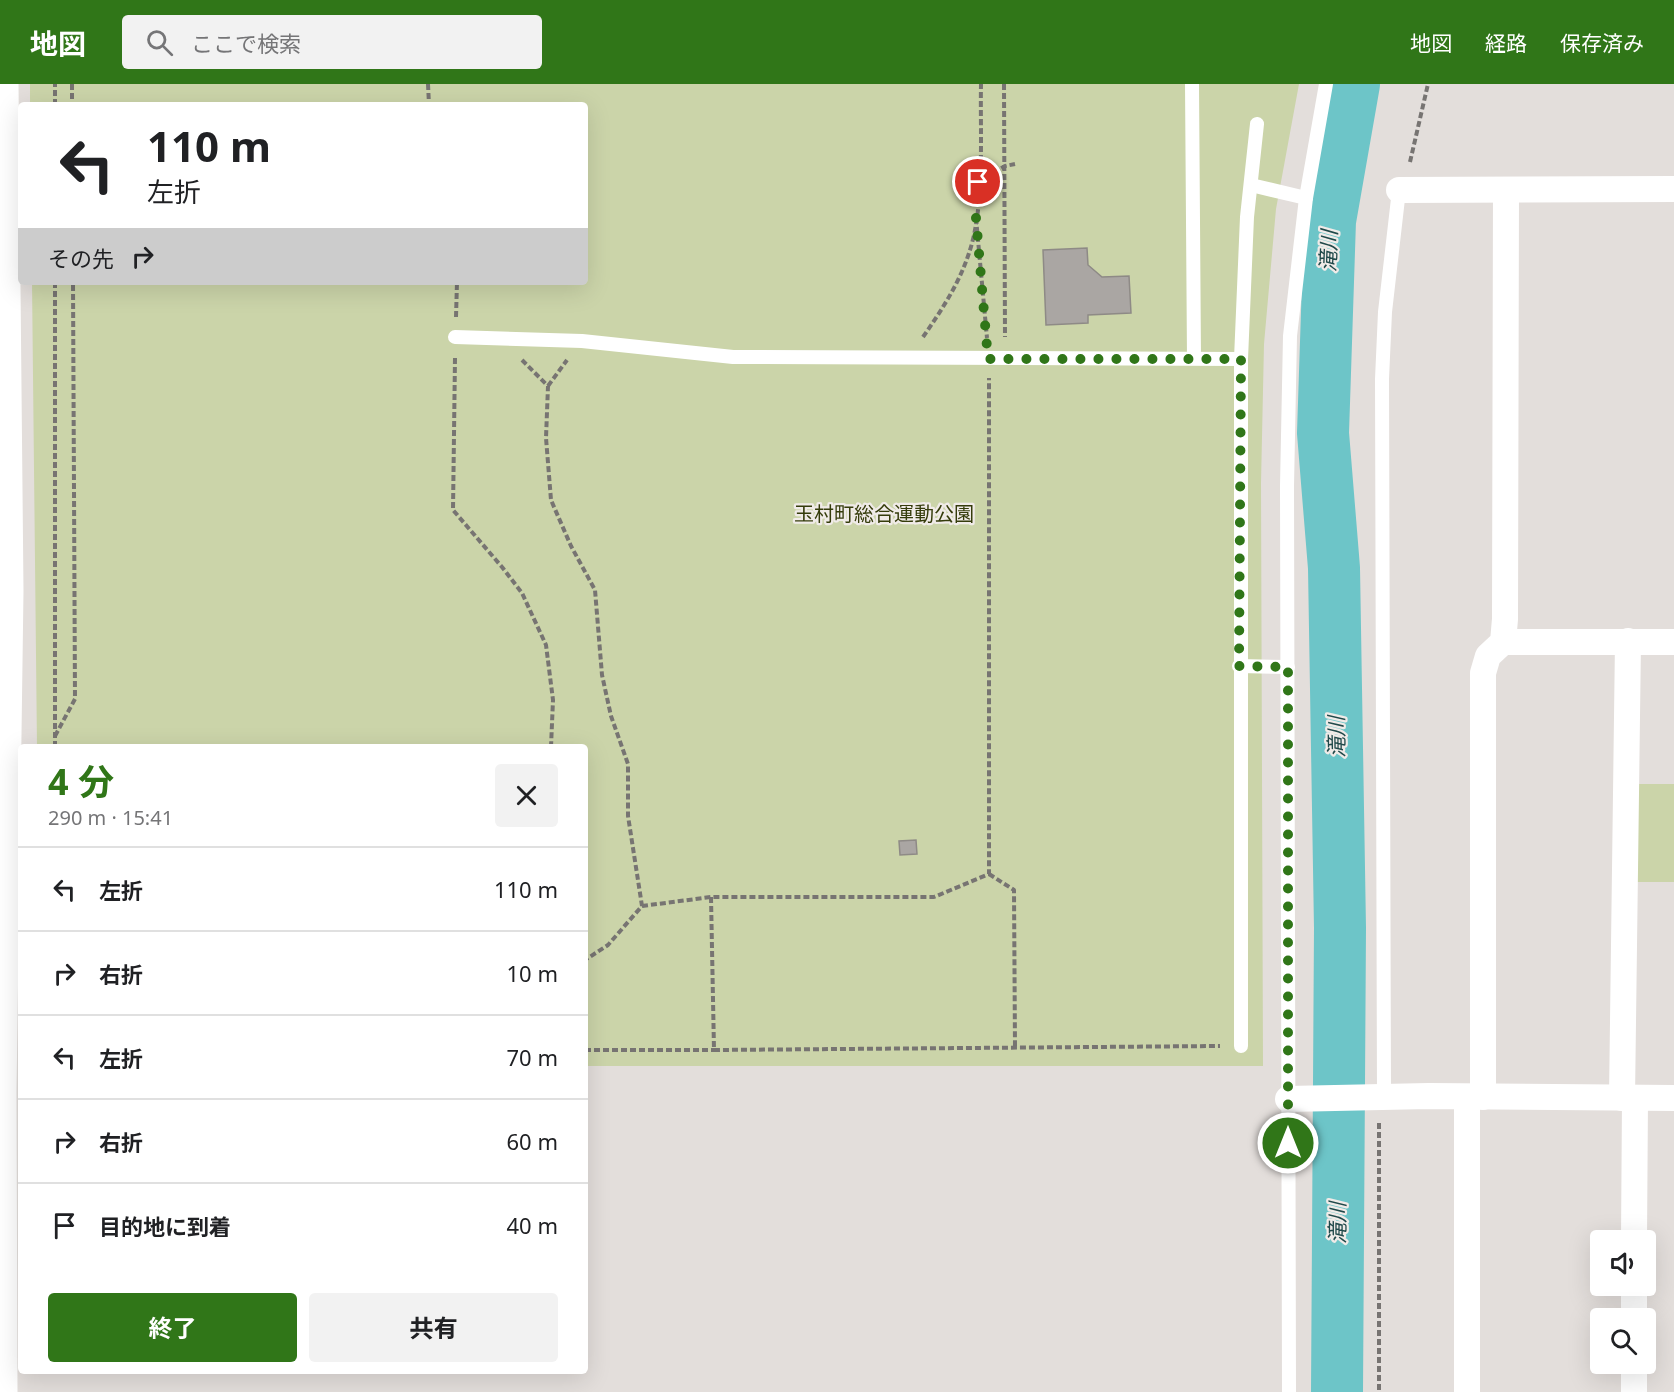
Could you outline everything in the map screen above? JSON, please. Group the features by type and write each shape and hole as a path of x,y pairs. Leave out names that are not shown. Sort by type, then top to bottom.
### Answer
{"street":[{"path":"1,1392 0,1092 7,591 2,84"},
{"path":"1400,190 1674,189"},
{"path":"1503,642 1506,190"},
{"path":"1628,641 1629,1098 1634,1230"},
{"path":"1467,1392 1483,673 1488,656 1503,642 1674,642"},
{"path":"1293,1099 1674,1098"},
{"path":"1634,1374 1634,1392"}],"lane":[{"path":"1192,84 1194,358"},
{"path":"1289,1392 1293,1099 1287,486 1290,336 1306,198 1326,84"},
{"path":"1241,1046 1239,666 1241,359 1251,185 1257,124"},
{"path":"1251,185 1306,198"},
{"path":"1377,1099 1381,974 1382,379 1385,312 1400,190"},
{"path":"455,338 582,341 733,357 1241,359"},
{"path":"1239,666 1288,667"}],"path":[{"path":"55,84 55,102"},
{"path":"72,84 72,102"},
{"path":"428,84 429,102"},
{"path":"898,358 922,339 955,288 970,251 976,218 981,84"},
{"path":"1004,84 1005,359"},
{"path":"1400,190 1407,173 1428,84"},
{"path":"978,182 1005,166 1015,164"},
{"path":"976,218 988,359 989,874"},
{"path":"55,285 55,744"},
{"path":"55,737 75,699 73,285"},
{"path":"458,285 453,510 522,594 546,645 553,700 551,744"},
{"path":"504,339 548,386 546,438 552,500 571,546 595,590 604,685 610,716 628,764 628,816 642,906"},
{"path":"588,958 608,945 642,906 711,897 934,897 989,874"},
{"path":"989,874 1014,890 1015,1047"},
{"path":"711,897 714,1050"},
{"path":"588,1050 1241,1046"},
{"path":"1377,1099 1379,1392"}],"green space":[{"name":"玉村町総合運動公園","path":"30,84 1299,84 1276,209 1264,344 1261,483 1263,1066 588,1066 588,744 37,744 32,285 588,285 588,102 30,102"},
{"path":"1637,784 1674,784 1674,882 1636,882"}],"building":[{"path":"1087,248 1088,265 1102,277 1129,276 1131,313 1088,315 1088,323 1046,325 1043,250"},
{"path":"916,840 917,854 900,855 899,841"}],"waterway":[{"name":"滝川","path":"1337,1392 1340,928 1334,568 1323,433 1330,221 1354,84"}],"route":[{"path":"978,182 976,218 988,359 1241,359 1239,666 1288,667 1290,965 1288,1143"}]}
